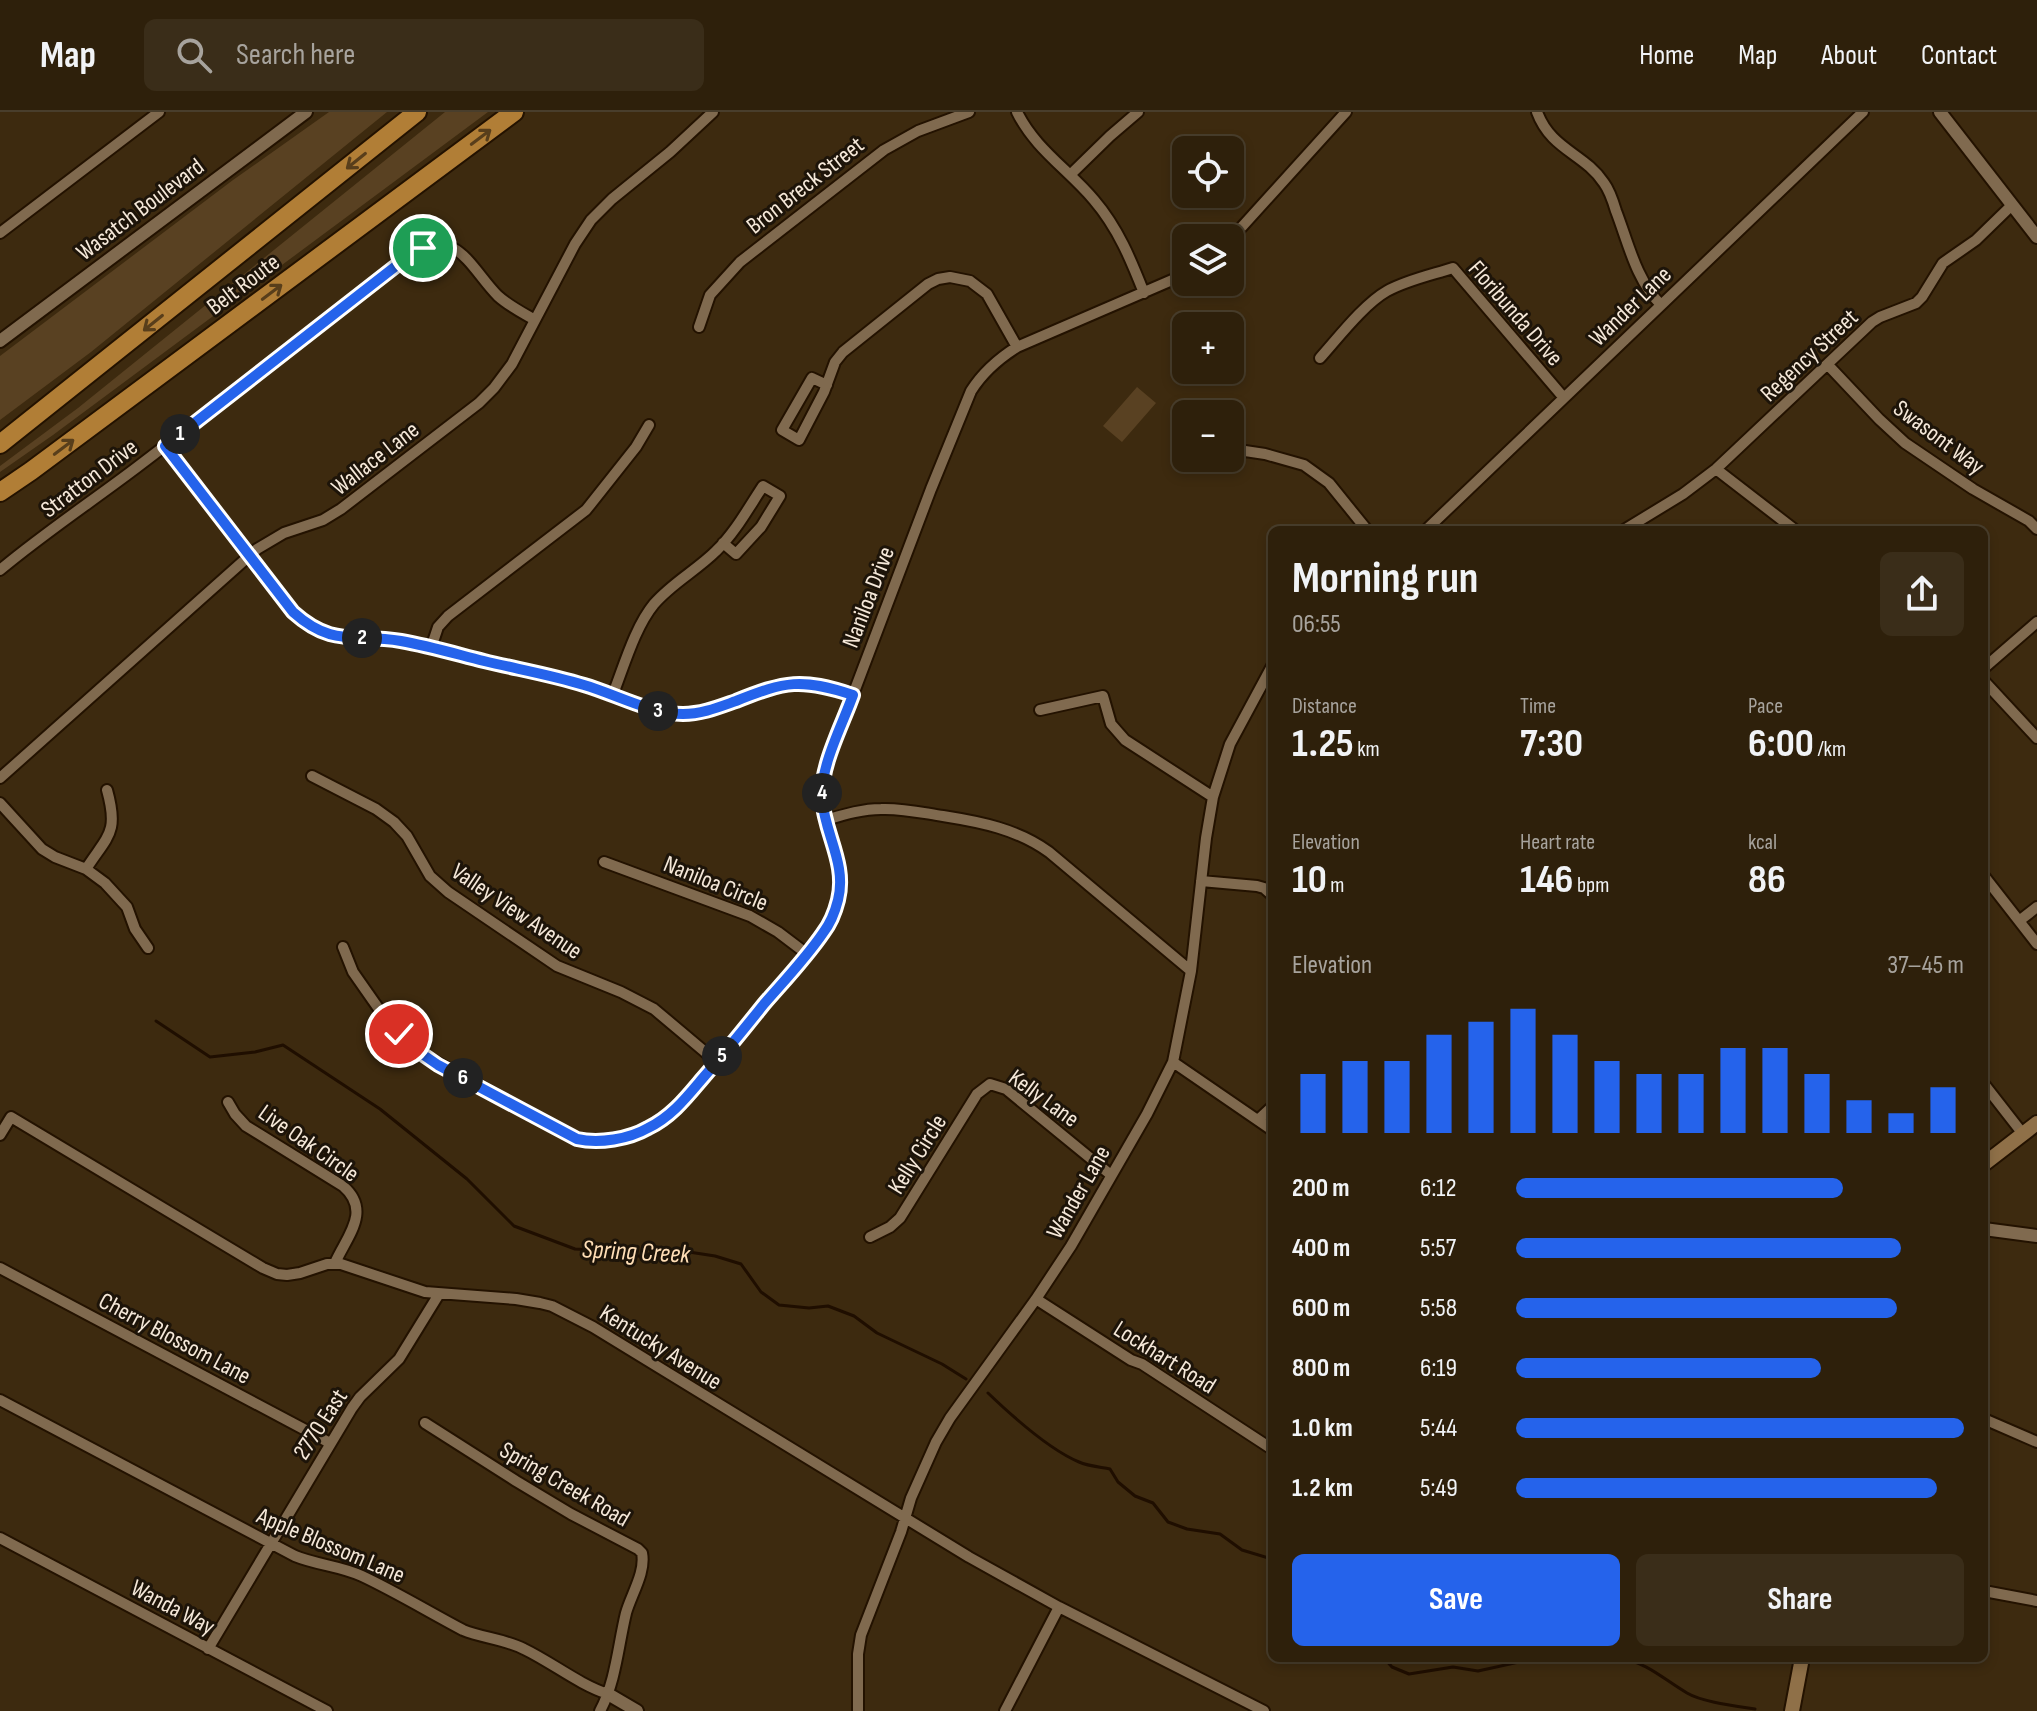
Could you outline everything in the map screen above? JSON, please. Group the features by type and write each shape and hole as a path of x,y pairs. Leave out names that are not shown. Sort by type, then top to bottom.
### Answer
{"highway":[{"name":"Belt Route","path":"0,444 417,112"},
{"name":"Belt Route","path":"0,492 514,112"}],"main road":[{"path":"1988,1161 2037,1123"},
{"path":"1792,1711 1801,1662"}],"street":[{"path":"0,233 159,112"},
{"name":"Wasatch Boulevard","path":"0,341 306,112"},
{"name":"Wallace Lane","path":"0,778 257,549 284,533 336,513 479,403 506,373 591,220 713,112"},
{"name":"Bron Breck Street","path":"699,327 710,295 740,262 884,150 918,131 969,112"},
{"path":"1017,112 1032,137 1095,201 1112,224 1144,293"},
{"path":"1070,175 1138,112"},
{"path":"1244,225 1346,112"},
{"path":"1537,112 1552,138 1606,185 1644,284 1661,305"},
{"name":"Wander Lane","path":"1430,526 1863,112"},
{"path":"1945,114 2037,237"},
{"name":"Regency Street","path":"1631,526 1683,494 1716,469 1872,322 1912,306 1943,263 1976,240 2012,205"},
{"name":"Stratton Drive","path":"0,570 410,255 429,246 450,246 463,254 501,299 535,320"},
{"name":"Floribunda Drive","path":"1320,358 1373,301 1386,292 1453,268 1564,398"},
{"path":"827,385 812,378 782,430 799,440 827,385 835,362 849,346 938,279 950,277 970,281 987,294 1017,347"},
{"name":"Naniloa Drive","path":"343,947 353,972 381,1012 399,1034 425,1056 572,1136 590,1141 630,1135 657,1123 680,1104 717,1062 829,924 838,902 841,878 822,802 824,777 931,489 966,401 978,381 1005,354 1017,347 1172,280"},
{"name":"Swasont Way","path":"1828,365 1905,443 2037,529"},
{"path":"431,648 438,627 448,616 586,510 636,447 649,425"},
{"path":"165,446 293,612 307,623 338,637 395,640 431,648 569,681 654,710 681,715 707,711 786,684 815,684 853,695"},
{"path":"1244,451 1304,465 1329,483 1364,526"},
{"path":"1716,469 1790,526"},
{"path":"613,694 644,619 653,605 720,547 763,486 780,496 761,527 736,554 720,547"},
{"path":"1988,665 2037,622"},
{"name":"Wander Lane","path":"858,1711 861,1635 924,1468 950,1418 1071,1246 1147,1114 1173,1062 1191,971 1213,797 1230,744 1268,675"},
{"path":"1988,685 2037,738"},
{"path":"1040,710 1103,696 1111,724 1125,740 1213,797"},
{"name":"Valley View Avenue","path":"312,776 376,809 394,822 407,836 430,876 448,892 557,966 654,1009 717,1062"},
{"path":"86,869 111,831 113,810 107,790"},
{"path":"0,803 42,849 99,877 125,904 135,929 148,948"},
{"path":"826,820 879,809 909,810 1010,830 1049,852 1191,971"},
{"name":"Naniloa Circle","path":"604,862 750,916 807,954"},
{"path":"1201,881 1257,886 1268,892"},
{"path":"1988,881 2037,944"},
{"path":"2019,921 2037,907"},
{"path":"1173,1062 1268,1127"},
{"name":"Kelly Lane","path":"990,1084 1006,1089 1111,1175"},
{"name":"Kelly Circle","path":"870,1237 900,1218 977,1094 990,1084"},
{"path":"1988,1089 2023,1134"},
{"name":"Live Oak Circle","path":"228,1102 246,1126 351,1193 358,1211 356,1221 335,1263"},
{"path":"1258,1120 1268,1111"},
{"path":"0,1135 11,1117 270,1272 294,1274 335,1263"},
{"path":"1988,1230 2037,1236"},
{"name":"Kentucky Avenue","path":"335,1263 439,1294 528,1300 552,1306 969,1557 1059,1607 1264,1711"},
{"name":"Cherry Blossom Lane","path":"0,1268 330,1443"},
{"name":"2770 East","path":"208,1649 330,1443 360,1397 407,1348 439,1294"},
{"name":"Lockhart Road","path":"1036,1299 1268,1446"},
{"name":"Apple Blossom Lane","path":"0,1400 270,1543 311,1562 344,1568 362,1576 463,1630 521,1647 608,1694"},
{"path":"1988,1421 2037,1442"},
{"name":"Spring Creek Road","path":"425,1423 571,1514 642,1553 642,1566 627,1612 608,1694"},
{"name":"Wanda Way","path":"0,1538 327,1711"},
{"path":"1988,1592 2037,1601"},
{"path":"1005,1711 1059,1607"},
{"path":"600,1711 608,1694 637,1711"}],"shaded area":[{"path":"329,112 387,112 91,352 0,420 0,356 233,180"},
{"path":"445,112 488,112 0,472 0,466 78,408"},
{"path":"1137,387 1156,403 1122,442 1103,426"}],"waterway":[{"name":"Spring Creek","path":"156,1021 210,1057 283,1045 380,1109 467,1179 514,1226 575,1249 615,1251 648,1258 689,1252 741,1264 761,1292 779,1305 828,1306 854,1316 877,1333 966,1379"},
{"name":"Spring Creek","path":"988,1393 1055,1449 1083,1463 1110,1469 1118,1482 1135,1496 1153,1503 1168,1522 1187,1529 1220,1534 1242,1550 1268,1558"},
{"name":"Spring Creek","path":"1388,1662 1409,1674 1453,1667 1478,1671 1519,1662"},
{"name":"Spring Creek","path":"1634,1662 1693,1696 1755,1709"}],"route":[{"path":"399,1034 438,1065 577,1139 599,1141 620,1138 648,1129 665,1118 717,1062 817,942 834,913 841,878 822,802 822,789 826,766 853,695 815,684 786,684 707,711 681,715 654,710 569,681 404,642 338,637 314,627 293,612 165,446 423,248"}]}
